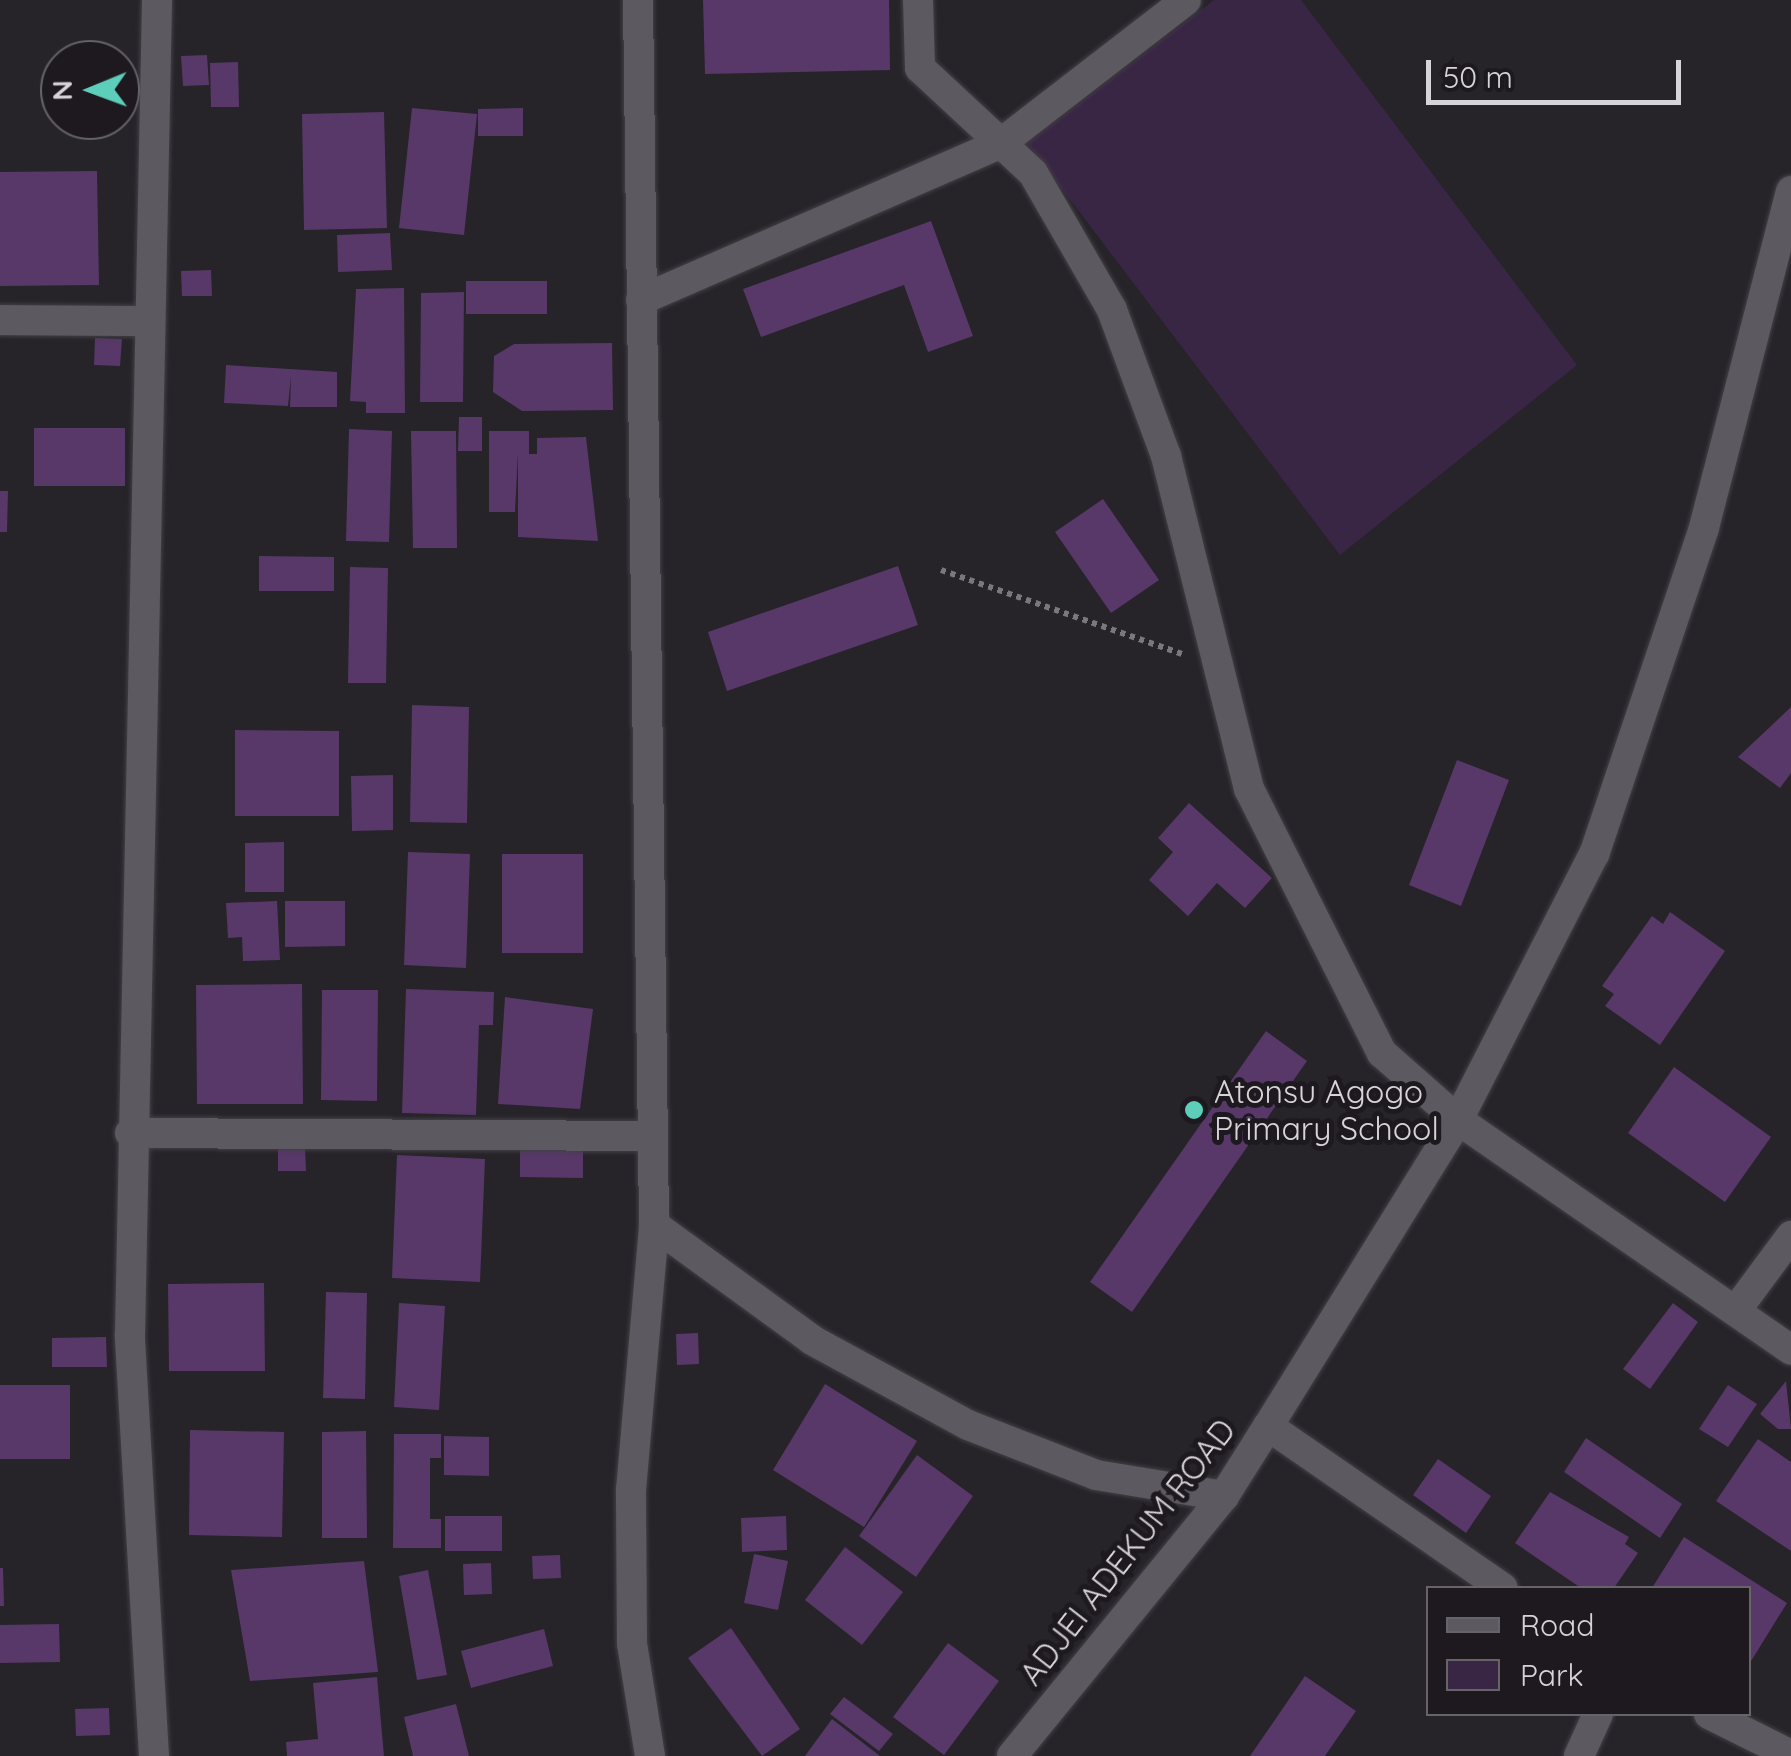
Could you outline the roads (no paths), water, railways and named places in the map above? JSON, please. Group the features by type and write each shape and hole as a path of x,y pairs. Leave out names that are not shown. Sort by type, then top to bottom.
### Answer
{"street":[{"path":"154,1756 136,1557 130,1133 157,0"},
{"path":"638,0 647,1136 654,1225 631,1490 632,1644 650,1756"},
{"path":"918,0 920,68 1033,173 1112,310 1166,456 1212,664 1249,789 1382,1052 1458,1120 1737,1309 1791,1350"},
{"path":"640,300 1000,144 1186,0"},
{"path":"1268,1426 1458,1120 1594,854 1704,528 1791,191"},
{"path":"0,320 149,321"},
{"path":"130,1133 647,1136"},
{"path":"654,1225 812,1340 951,1418 1096,1475 1224,1496"},
{"path":"1737,1309 1791,1236"},
{"name":"ADJEI ADEKUM ROAD","path":"1012,1756 1224,1496 1268,1426 1500,1586"},
{"path":"1579,1756 1597,1716"},
{"path":"1713,1716 1791,1755"}],"place":[{"name":"Atonsu Agogo Primary School","path":"1194,1110"}]}
